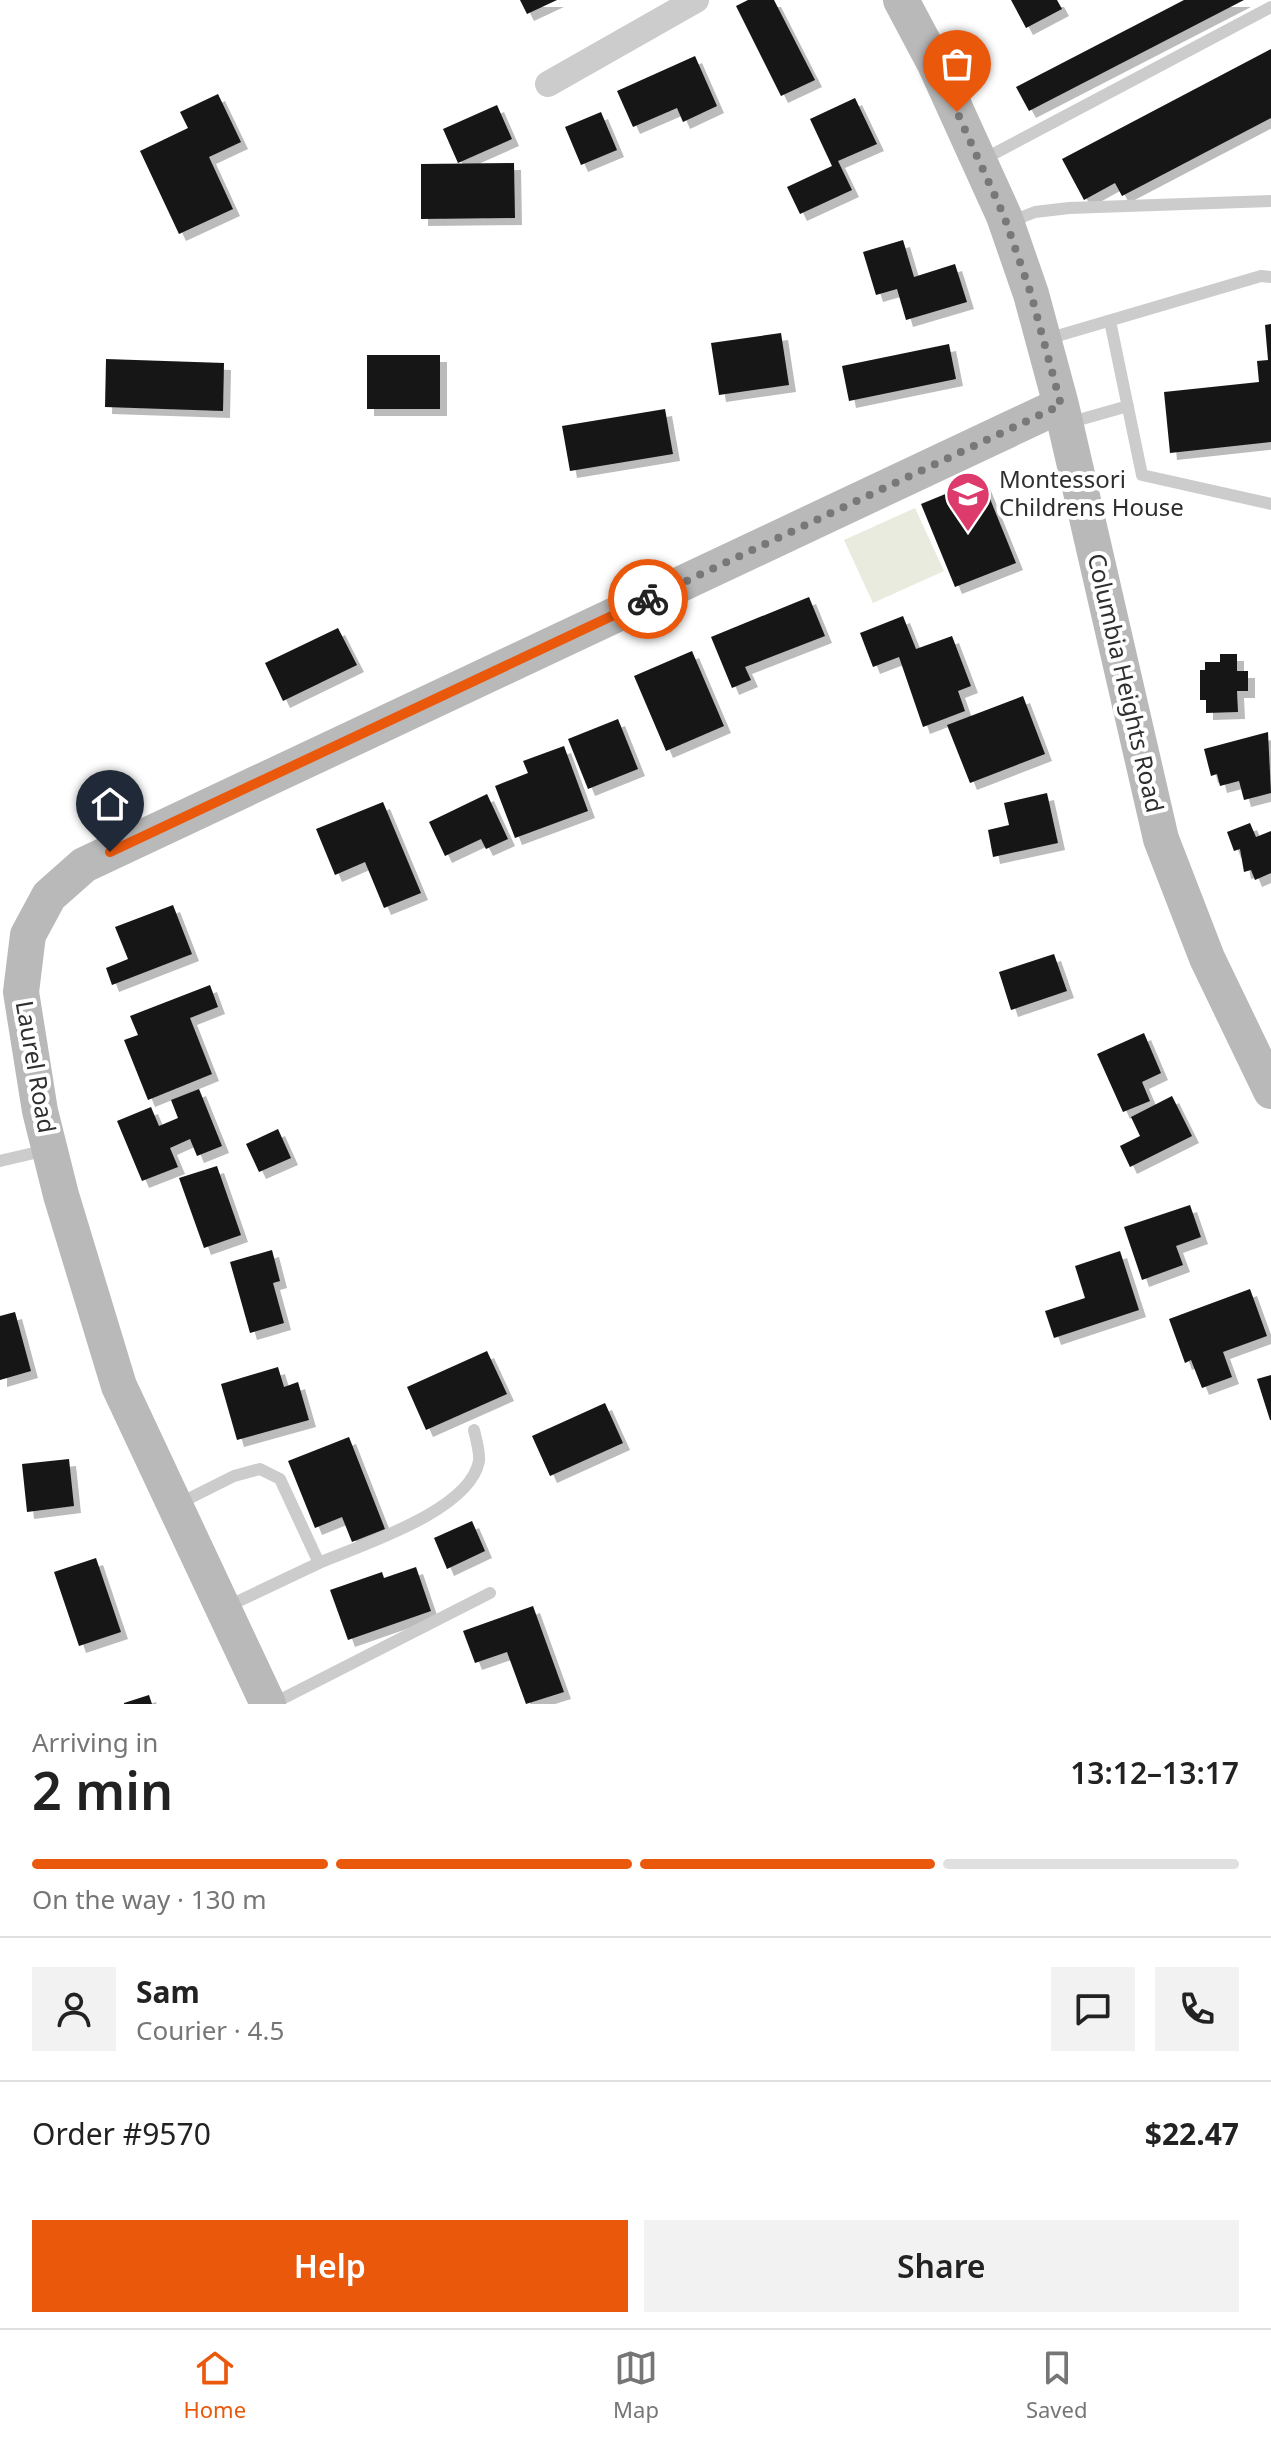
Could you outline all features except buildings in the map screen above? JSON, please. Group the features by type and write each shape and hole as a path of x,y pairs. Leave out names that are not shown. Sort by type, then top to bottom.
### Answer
{"street":[{"path":"548,84 696,0"},
{"name":"Columbia Heights Road","path":"901,0 935,64 1007,223 1044,340 1063,414 1161,839 1207,958 1271,1091"},
{"name":"Laurel Road","path":"270,1704 119,1386 50,1149 21,992 28,935 49,896 84,865 1063,414"}],"lane":[{"path":"979,161 1271,7"},
{"path":"1007,223 1035,212 1069,208 1271,201"},
{"path":"1044,340 1261,276 1271,277"},
{"path":"1110,321 1142,475 1271,504"},
{"path":"1063,414 1128,406"},
{"path":"0,1161 50,1149"},
{"path":"223,1608 439,1511 461,1491 479,1462 474,1430"},
{"path":"175,1505 234,1476 260,1469 280,1479 319,1563"},
{"path":"270,1704 490,1593"}],"shaded area":[{"path":"915,508 944,571 873,603 844,540"}],"way so far":[{"path":"648,599 1061,405 1031,294 1004,216 957,112"}],"place":[{"name":"Montessori Childrens House","path":"968,533"}],"route":[{"path":"110,852 648,599"}]}
